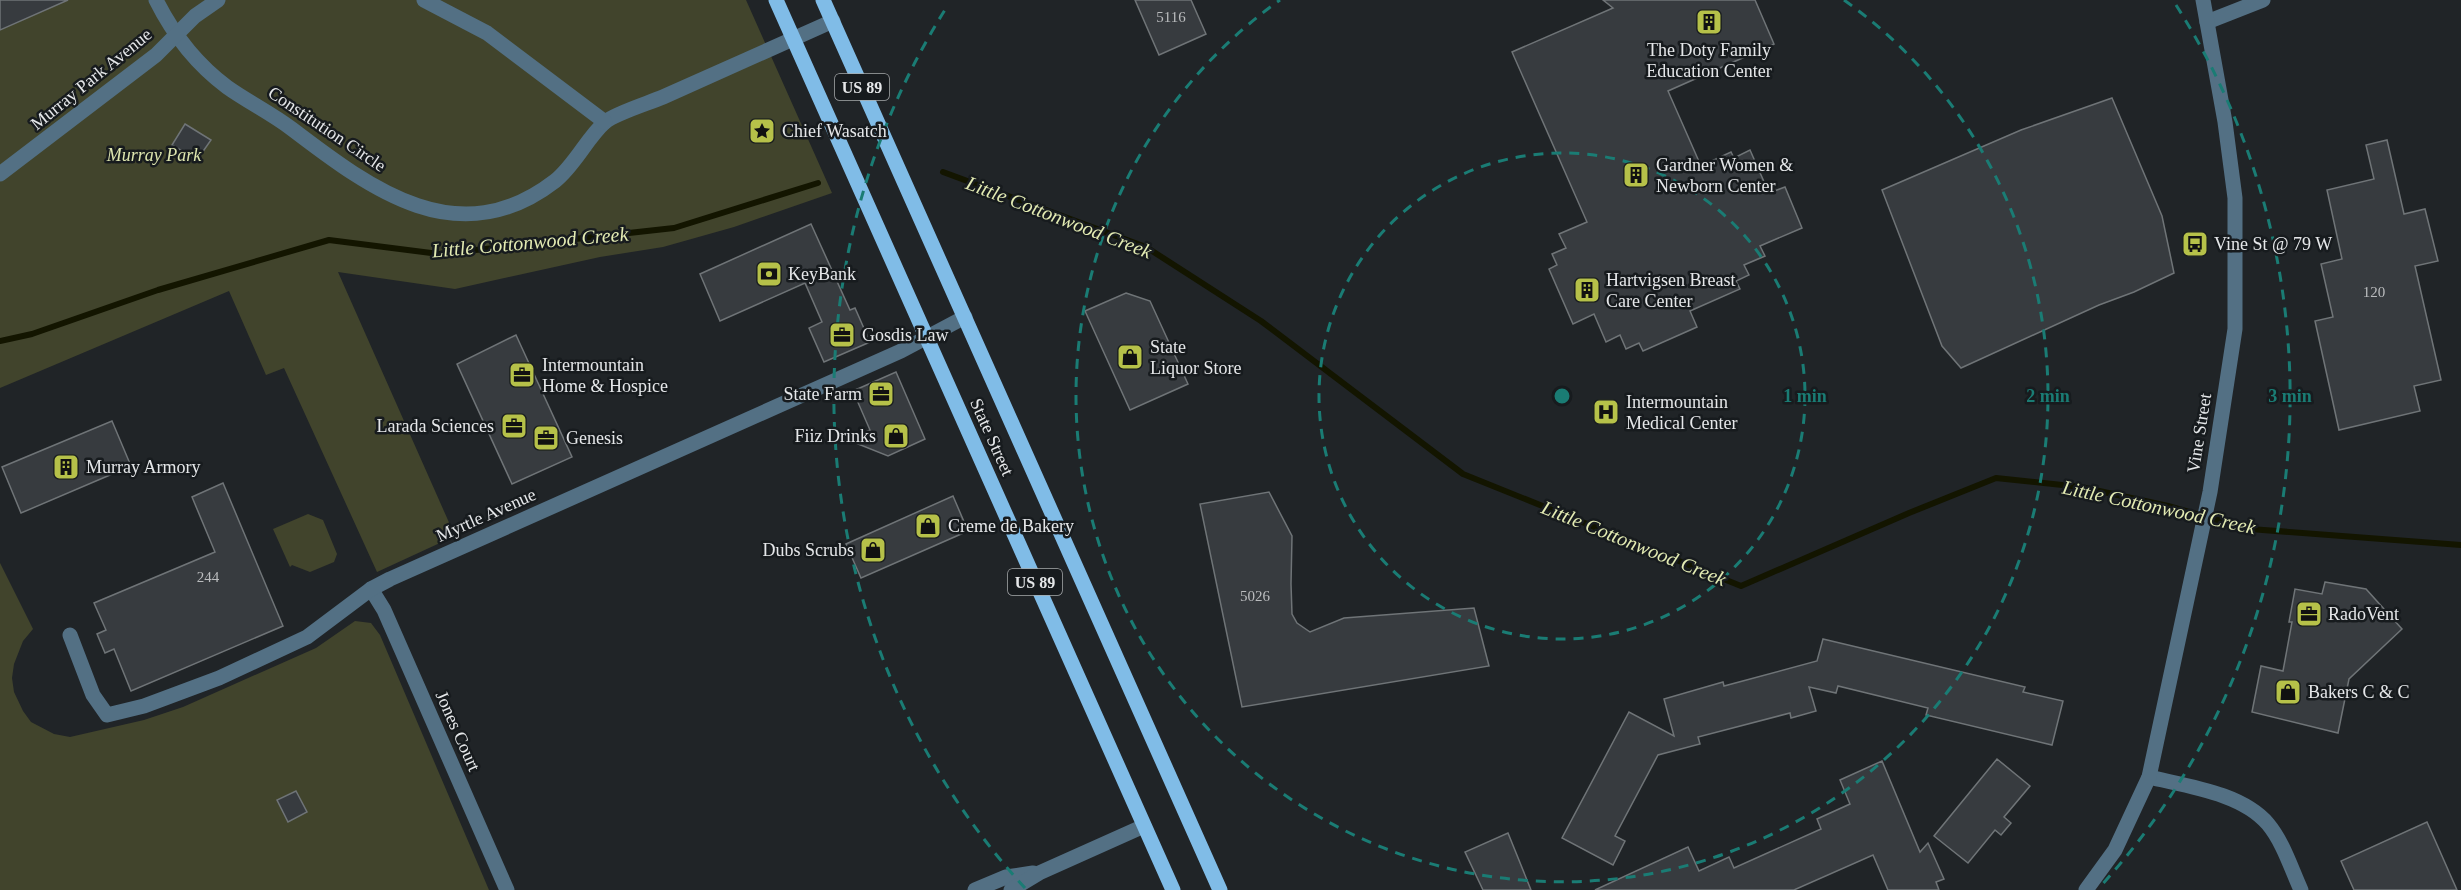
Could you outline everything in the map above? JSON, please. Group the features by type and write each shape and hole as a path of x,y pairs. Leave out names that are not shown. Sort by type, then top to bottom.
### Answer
{"main road":[{"name":"State Street","path":"776,0 1173,890"},
{"name":"State Street","path":"823,0 1220,890"}],"street":[{"name":"Constitution Circle","path":"156,0 176,34 199,62 227,87 279,119 340,166 393,197 428,209 479,215 506,208 531,197 556,180 605,122 833,21"},
{"path":"176,34 218,0"},
{"path":"424,0 487,33 605,122"},
{"name":"Vine Street","path":"2086,890 2115,850 2149,777 2210,492 2235,329 2235,198 2225,122 2203,0"},
{"path":"2207,22 2263,0"},
{"name":"Murray Park Avenue","path":"0,174 156,55 176,34"},
{"name":"Myrtle Avenue","path":"70,635 93,695 107,715 144,706 219,678 307,637 371,589 390,579 892,355 965,317"},
{"name":"Jones Court","path":"371,589 384,610 507,890"},
{"path":"2149,777 2229,798 2246,805 2259,814 2278,840 2301,890"},
{"path":"1011,890 1039,873 1144,826"},
{"path":"975,890 1006,877 1039,873"}],"green space":[{"name":"Murray Park","path":"0,0 746,0 832,193 734,227 663,247 600,257 455,289 338,272 455,536 377,572 284,368 266,375 229,291 0,388"},
{"path":"308,514 323,520 337,554 334,562 310,572 292,565 290,567 273,529"},
{"path":"0,563 33,629 23,641 14,664 12,678 14,692 31,722 54,734 70,737 144,720 183,707 316,648 355,621 371,623 380,635 489,890 0,890"}],"building":[{"path":"0,0 68,0 0,30"},
{"path":"1135,0 1191,0 1206,34 1159,55"},
{"name":"Gardner Women & Newborn Center","path":"1603,0 1755,0 1774,44 1668,91 1701,166 1731,152 1734,158 1750,150 1769,193 1785,187 1802,228 1760,246 1765,256 1744,265 1749,275 1736,281 1740,289 1690,311 1697,327 1643,351 1639,343 1626,349 1620,335 1606,342 1594,314 1573,324 1549,269 1557,265 1552,254 1566,248 1559,234 1587,222 1512,52 1613,8"},
{"path":"2112,98 2162,216 2174,273 1961,368 1942,346 1882,190 2021,130"},
{"path":"185,124 211,140 197,160 172,145"},
{"path":"2387,140 2404,214 2425,209 2438,261 2415,266 2441,380 2414,386 2420,411 2339,430 2315,321 2333,317 2321,264 2342,259 2327,190 2374,179 2366,145"},
{"path":"811,224 850,310 855,308 870,342 824,362 809,328 822,322 805,283 720,321 700,274"},
{"path":"1126,293 1150,301 1188,384 1130,410 1085,311"},
{"path":"516,335 572,457 512,484 457,364"},
{"path":"896,372 925,439 888,456 848,440 870,430 853,391"},
{"name":"Murray Armory","path":"112,421 131,466 21,513 2,467"},
{"path":"223,483 283,626 131,691 114,649 105,653 97,634 106,630 94,603 215,552 192,497"},
{"path":"1269,492 1292,536 1292,614 1297,623 1310,632 1344,618 1474,608 1489,666 1242,707 1200,504"},
{"path":"953,496 968,531 861,578 846,544"},
{"path":"2325,582 2366,589 2402,629 2349,679 2338,733 2252,712 2261,666 2283,671 2292,622 2289,622 2295,589 2322,594"},
{"path":"1823,639 2025,687 2023,692 2063,701 2052,745 1926,715 1928,708 1838,686 1836,693 1809,687 1816,711 1791,718 1790,713 1698,737 1700,744 1658,755 1615,836 1625,841 1613,865 1562,838 1629,712 1674,736 1664,699 1723,682 1724,686 1817,661"},
{"path":"1997,759 2030,786 2004,817 2011,823 2001,835 1995,830 1968,863 1934,836"},
{"path":"1882,761 1920,852 1928,843 1944,879 1936,882 1939,890 1888,890 1873,855 1794,890 1595,890 1688,847 1699,871 1729,857 1734,868 1821,829 1817,819 1850,804 1840,780"},
{"path":"296,791 307,812 288,822 277,800"},
{"path":"2427,822 2457,890 2354,890 2341,861"},
{"path":"1508,833 1531,890 1483,890 1465,852"}],"waterway":[{"name":"Little Cottonwood Creek","path":"943,172 1146,247 1261,321 1463,474 1741,586 1996,478 2081,487 2168,506 2250,529 2461,545"},
{"name":"Little Cottonwood Creek","path":"0,341 32,334 158,290 329,240 439,254 674,228 818,183"}],"place":[{"name":"The Doty Family Education Center","path":"1709,22"},
{"name":"Chief Wasatch","path":"762,131"},
{"name":"Gardner Women & Newborn Center","path":"1636,175"},
{"name":"Vine St @ 79 W","path":"2195,244"},
{"name":"KeyBank","path":"769,274"},
{"name":"Hartvigsen Breast Care Center","path":"1587,290"},
{"name":"Gosdis Law","path":"842,335"},
{"name":"State Liquor Store","path":"1130,357"},
{"name":"Intermountain Home & Hospice","path":"522,375"},
{"name":"State Farm","path":"881,394"},
{"name":"Intermountain Medical Center","path":"1606,412"},
{"name":"Larada Sciences","path":"514,426"},
{"name":"Fiiz Drinks","path":"896,436"},
{"name":"Genesis","path":"546,438"},
{"name":"Murray Armory","path":"66,467"},
{"name":"Creme de Bakery","path":"928,526"},
{"name":"Dubs Scrubs","path":"873,550"},
{"name":"RadoVent","path":"2309,614"},
{"name":"Bakers C & C","path":"2288,692"}]}
